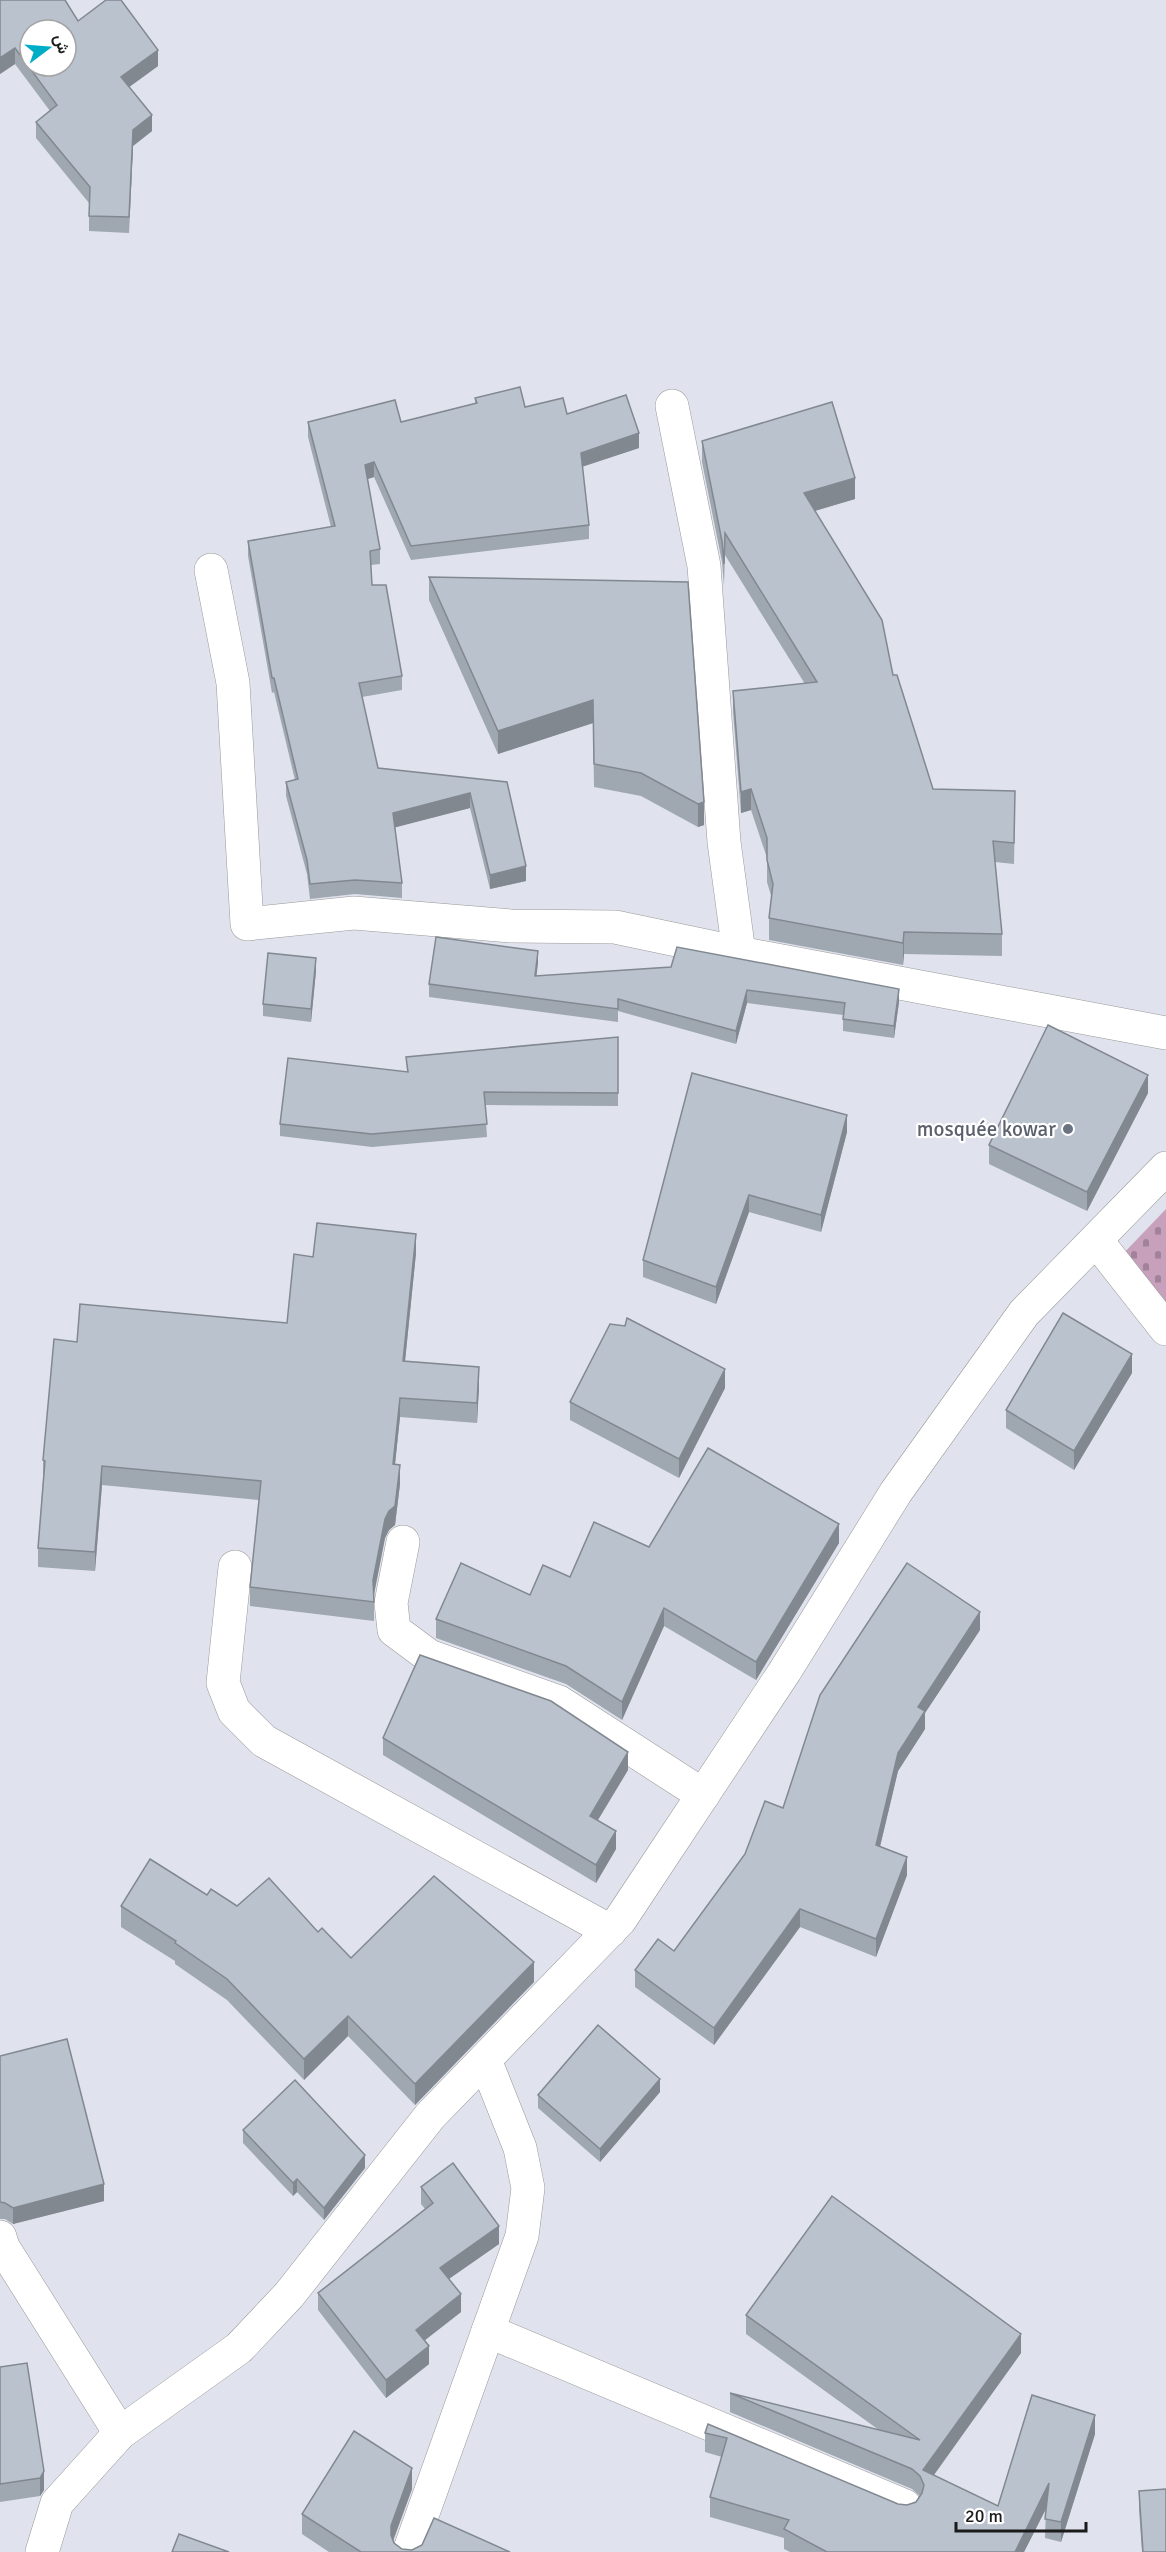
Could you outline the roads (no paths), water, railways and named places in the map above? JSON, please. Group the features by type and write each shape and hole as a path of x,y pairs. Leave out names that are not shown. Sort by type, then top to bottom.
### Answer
{"street":[{"path":"672,406 704,566 724,842 739,953"},
{"path":"211,570 234,683 247,924 354,913 511,926 615,927 739,953 1166,1033"},
{"path":"42,2552 57,2503 120,2433 239,2348 288,2295 430,2116 620,1920 786,1671 903,1483 1024,1313 1166,1168"},
{"path":"1096,1240 1166,1329"},
{"path":"403,1542 391,1603 394,1630 429,1656 559,1702 703,1795"},
{"path":"235,1567 223,1683 234,1711 264,1741 609,1931"},
{"path":"409,2552 522,2236 528,2188 520,2148 484,2060"},
{"path":"0,2238 3,2247 120,2433"},
{"path":"488,2331 905,2506"}],"place":[{"name":"mosquée kowar","path":"1068,1129"}]}
